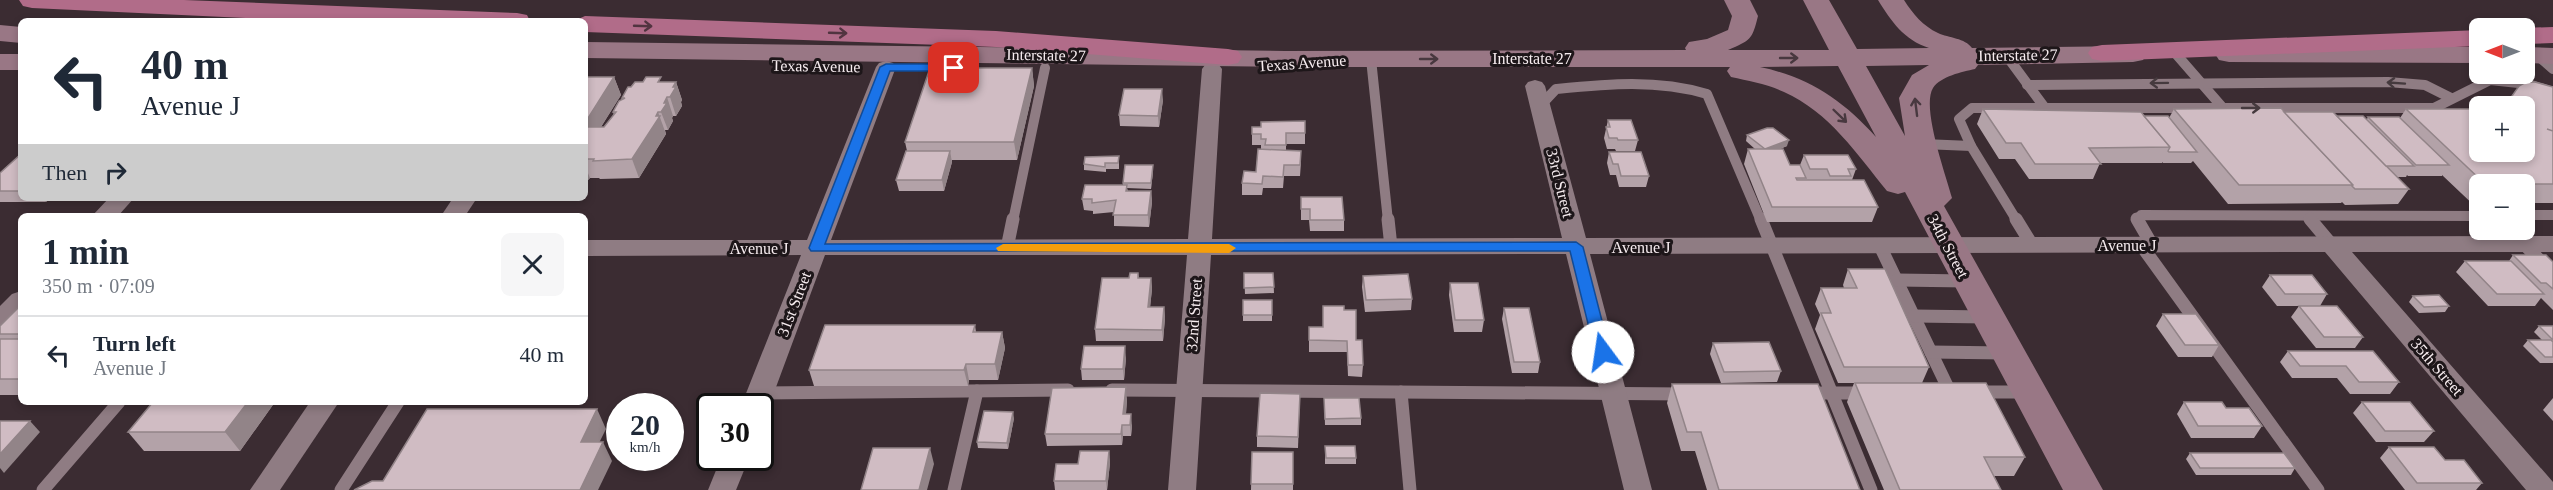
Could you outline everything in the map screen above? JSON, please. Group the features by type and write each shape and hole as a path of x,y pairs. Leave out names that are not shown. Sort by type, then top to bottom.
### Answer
{"highway":[{"path":"32,0 439,18"},
{"path":"588,24 996,39 1220,63"},
{"path":"2102,53 2469,38"}],"main road":[{"path":"1626,58 1713,46 1740,35 1745,16 1737,0"},
{"name":"34th Street","path":"1816,0 2083,490"},
{"path":"1891,0 1911,28 1920,36 1940,44 1999,55"},
{"path":"0,33 18,35"},
{"path":"0,46 18,46"},
{"name":"Interstate 27","path":"588,50 1220,63"},
{"name":"Interstate 27","path":"1371,59 1848,58 2102,53 2469,55"},
{"path":"1948,246 1914,98 1922,81 1947,67 1999,55"},
{"path":"1626,58 1768,76 1798,87 1821,99 1863,139 1948,246"},
{"name":"Texas Avenue","path":"588,63 1045,68 1371,59"},
{"path":"0,62 18,62"}],"street":[{"name":"32nd Street","path":"1182,490 1198,248 1220,63"},
{"name":"31st Street","path":"760,393 886,67"},
{"name":"33rd Street","path":"1538,96 1638,490"},
{"path":"107,213 119,201"},
{"name":"35th Street","path":"2331,244 2543,490"},
{"name":"Avenue J","path":"588,248 2553,244"},
{"path":"0,321 18,303"},
{"path":"264,490 323,405"},
{"path":"722,490 730,471"}],"lane":[{"path":"2176,54 2223,108"},
{"path":"1999,55 2028,85 2045,108"},
{"path":"1371,59 1391,248"},
{"path":"1007,248 1045,68"},
{"path":"2032,245 1971,146 1959,119 1972,108 2434,108 2490,80 2528,84 2553,92"},
{"path":"2028,85 2388,82 2425,85 2451,98"},
{"path":"1538,96 1556,89 1617,83 1683,86 1707,94 1772,246 1871,490"},
{"path":"1923,144 1971,146"},
{"path":"2318,490 2146,245 2136,220 2141,215 2469,216"},
{"path":"2535,215 2553,215"},
{"path":"2307,216 2331,244"},
{"path":"2524,244 2553,274"},
{"path":"1880,246 1931,352 1944,392 2029,392"},
{"path":"1897,280 1968,281"},
{"path":"1914,316 1988,317"},
{"path":"1931,352 2007,352"},
{"path":"774,399 977,391 1189,389 1706,394"},
{"path":"954,490 977,391"},
{"path":"1401,392 1410,490"},
{"path":"1786,393 1879,393"},
{"path":"44,490 115,405"},
{"path":"341,490 396,405"}],"building":[{"path":"930,68 1032,68 1014,142 905,142"},
{"path":"588,77 614,77 588,118"},
{"path":"646,77 661,77 658,82 676,82 673,87 676,87 670,97 667,97 664,103 667,103 656,116 660,116 632,159 593,161 594,159 588,159 588,127 604,127 616,112 613,112 619,101 625,98 622,98 628,87 635,82 643,82"},
{"path":"2535,82 2553,87 2553,184 2535,184 2535,174 2474,174 2406,109 2469,109 2469,162 2535,162 2535,96 2512,96 2519,86 2535,84"},
{"path":"1124,89 1162,89 1158,116 1119,115"},
{"path":"2281,108 2353,185 2239,185 2174,109"},
{"path":"1983,109 2141,112 2170,147 2089,148 2101,164 2035,164 2021,143 2006,143"},
{"path":"2284,112 2333,112 2409,189 2355,189"},
{"path":"2144,116 2168,116 2197,152 2169,152 2170,147"},
{"path":"2337,116 2363,116 2414,166 2386,166"},
{"path":"2368,117 2399,117 2449,165 2416,165"},
{"path":"1608,120 1631,120 1638,140 1609,138 1606,127 1610,127"},
{"path":"1305,121 1305,133 1286,133 1286,145 1265,145 1266,139 1261,139 1261,134 1252,134 1252,127 1261,127 1261,122"},
{"path":"1773,128 1789,140 1765,149 1747,135"},
{"path":"1258,149 1301,151 1300,165 1284,165 1283,177 1263,176 1262,184 1242,183 1244,171 1256,172"},
{"path":"1748,149 1783,149 1790,165 1800,165 1806,178 1796,178 1797,180 1864,180 1878,207 1772,207"},
{"path":"906,151 950,151 942,180 896,180"},
{"path":"1609,152 1641,152 1649,176 1621,176 1618,164 1613,164"},
{"path":"1804,155 1848,155 1856,169 1848,169 1851,176 1830,176 1827,169 1810,169"},
{"path":"1119,156 1118,163 1105,163 1105,167 1084,164 1085,157"},
{"path":"18,157 18,191 0,191 0,173"},
{"path":"1125,165 1153,165 1151,183 1123,183"},
{"path":"1085,185 1127,185 1126,191 1151,191 1148,215 1113,215 1116,200 1092,203 1092,199 1082,199"},
{"path":"1301,197 1342,197 1344,220 1310,220 1310,209 1301,209"},
{"path":"2513,255 2546,255 2553,262 2553,289 2546,283 2541,283"},
{"path":"2465,261 2511,261 2544,294 2497,294"},
{"path":"1848,269 1885,269 1929,367 1844,367 1821,313 1831,313 1821,288 1857,288"},
{"path":"1130,273 1138,273 1138,278 1151,278 1148,307 1164,307 1162,330 1095,329 1102,278 1129,278"},
{"path":"1244,273 1273,273 1274,287 1244,288"},
{"path":"1408,274 1412,299 1366,300 1363,276"},
{"path":"2270,275 2312,275 2327,294 2285,294"},
{"path":"1450,283 1478,283 1484,320 1455,320"},
{"path":"2439,295 2449,306 2424,307 2413,296"},
{"path":"1243,300 1272,300 1272,315 1243,315"},
{"path":"1323,306 1344,306 1344,310 1356,310 1356,340 1362,340 1363,365 1348,365 1347,341 1309,340 1309,327 1323,327"},
{"path":"2299,306 2337,306 2363,337 2324,337"},
{"path":"18,308 18,334 0,334 0,326"},
{"path":"1504,308 1529,308 1540,362 1514,362"},
{"path":"2163,314 2196,314 2219,345 2185,345"},
{"path":"825,325 975,325 973,332 1002,332 995,364 966,364 964,370 809,370"},
{"path":"2539,326 2553,326 2553,340"},
{"path":"0,339 18,339 18,379 0,379"},
{"path":"2528,340 2551,340 2553,357 2545,357"},
{"path":"1769,342 1781,371 1724,372 1713,343"},
{"path":"1084,346 1125,346 1123,369 1081,369"},
{"path":"2288,351 2373,351 2399,382 2359,382 2346,366 2300,366"},
{"path":"1855,383 1986,383 2025,457 1984,457 2001,490 1900,490"},
{"path":"1672,384 1818,384 1860,490 1719,490 1701,432 1687,432"},
{"path":"1126,387 1123,414 1131,414 1130,425 1122,425 1121,434 1045,434 1052,388"},
{"path":"1260,393 1300,394 1298,437 1257,436"},
{"path":"1324,398 1359,398 1361,418 1325,419"},
{"path":"2184,402 2222,402 2226,408 2249,408 2262,426 2198,426"},
{"path":"2362,402 2410,402 2434,431 2385,431"},
{"path":"150,405 246,405 225,432 128,432"},
{"path":"427,409 597,409 581,442 603,442 580,490 354,490 372,481 383,481"},
{"path":"984,411 1013,412 1007,443 977,442"},
{"path":"0,421 30,421 0,454"},
{"path":"1325,446 1355,446 1356,458 1326,458"},
{"path":"2389,447 2434,447 2445,460 2464,460 2482,483 2417,483"},
{"path":"873,448 930,448 919,490 861,490"},
{"path":"1080,451 1109,451 1106,481 1054,481 1056,464 1078,464"},
{"path":"1252,452 1293,452 1293,484 1251,484"},
{"path":"2190,453 2284,453 2295,468 2200,468"}],"slow traffic":[{"path":"1003,248 1229,248"}],"route":[{"path":"954,68 886,67 816,248 1576,247 1603,352"}]}
